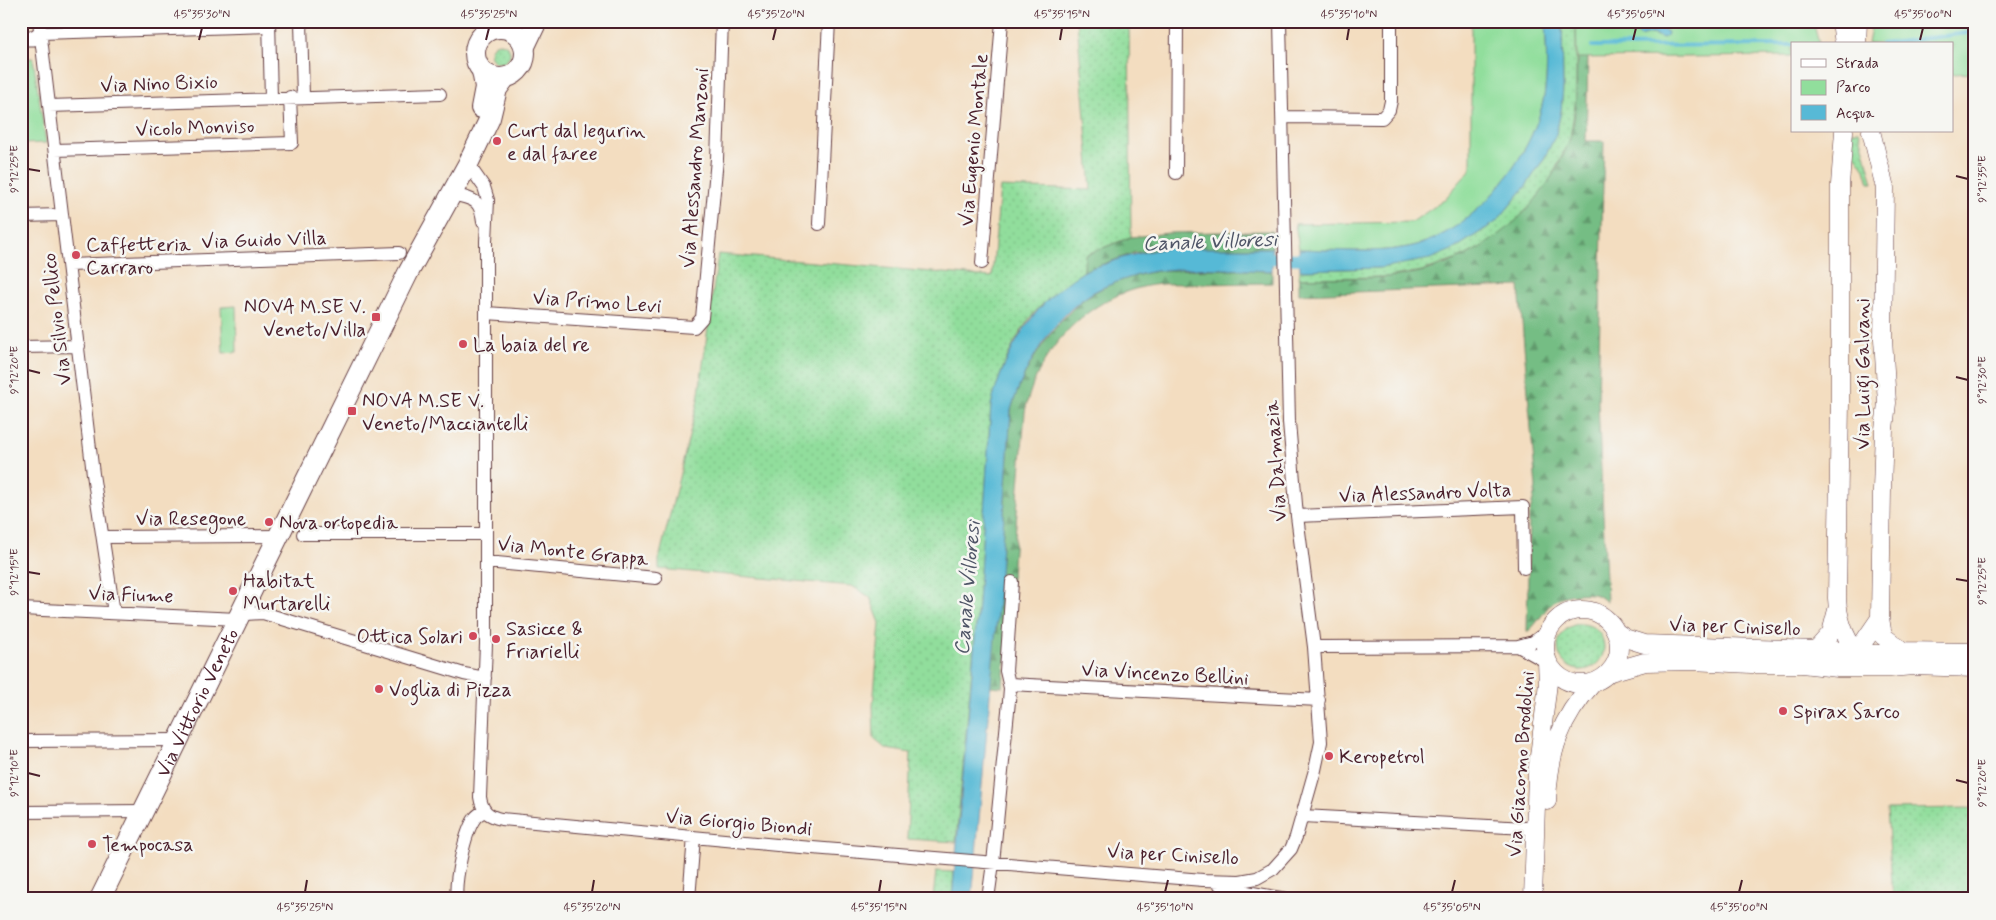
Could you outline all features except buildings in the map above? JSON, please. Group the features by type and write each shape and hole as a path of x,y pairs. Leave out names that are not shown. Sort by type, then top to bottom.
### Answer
{"main road":[{"path":"525,46 517,34 498,26 478,43 475,57 482,70 496,79 513,76 524,63 525,46 537,21"},
{"path":"1841,21 1852,37"},
{"name":"Via Vittorio Veneto","path":"100,899 279,536 406,259 439,200 477,121 485,87 482,70"},
{"name":"Via Vittorio Veneto","path":"406,259 453,194 490,118 497,89 505,78"},
{"name":"Via Luigi Galvani","path":"1844,132 1840,185 1838,606 1845,636 1856,653"},
{"name":"Via Luigi Galvani","path":"1871,132 1885,188 1883,339 1887,402 1882,490 1880,618 1883,636 1902,651"},
{"name":"Via Luigi Galvani","path":"1816,650 1831,633 1838,606"},
{"name":"Via per Cinisello","path":"1548,631 1554,622 1565,614 1584,610 1603,617 1616,632 1625,638 1644,644 1881,654 1902,651 1975,652"},
{"path":"1856,653 1880,618"},
{"path":"1547,662 1544,647 1548,631"},
{"path":"1610,672 1616,663 1619,652 1616,632"},
{"name":"Via per Cinisello","path":"1802,664 1827,661 1856,653 1884,662 1913,666 1975,668"},
{"name":"Via per Cinisello","path":"1547,662 1555,673 1568,682 1581,685 1593,683 1610,672 1645,662 1692,661 1802,664 1838,668 1913,666"},
{"name":"Via Giacomo Brodolini","path":"1533,899 1537,773 1548,683 1547,662"},
{"name":"Via Giacomo Brodolini","path":"1544,899 1547,796 1554,752 1569,713 1593,683"}],"street":[{"path":"297,97 301,21"},
{"name":"Via Alessandro Manzoni","path":"702,318 717,158 722,21"},
{"path":"819,224 829,21"},
{"name":"Via Eugenio Montale","path":"982,262 1002,21"},
{"path":"1176,21 1176,173"},
{"name":"Via Dalmazia","path":"1280,21 1289,422 1297,516 1314,648"},
{"path":"1283,117 1382,118 1389,110 1391,101 1392,21"},
{"path":"21,38 34,38 40,27 269,23 271,98"},
{"name":"Via Silvio Pellico","path":"40,27 93,474 114,613"},
{"name":"Via Nino Bixio","path":"49,106 440,94"},
{"name":"Vicolo Monviso","path":"55,150 292,142 297,97"},
{"path":"457,899 457,880 468,834 475,818 484,811 480,797 485,678 486,241 488,200 484,187 468,164"},
{"path":"453,194 475,200 479,204 486,241"},
{"path":"21,216 62,215"},
{"name":"Via Guido Villa","path":"69,265 406,259"},
{"name":"Via Primo Levi","path":"486,313 694,327 702,318"},
{"path":"21,347 79,346"},
{"name":"Via Alessandro Volta","path":"1297,516 1523,507 1524,568"},
{"path":"303,534 486,534"},
{"name":"Via Resegone","path":"103,537 279,536"},
{"name":"Via Monte Grappa","path":"486,562 656,578"},
{"path":"988,899 1009,701 1006,670 1012,582"},
{"name":"Via Fiume","path":"21,609 238,618 245,614 263,613 464,674 485,678"},
{"name":"Via per Cinisello","path":"993,862 1203,880 1240,881 1257,878 1265,874 1291,849 1303,816 1315,770 1321,742 1314,648 1518,646 1533,642 1548,631"},
{"name":"Via per Cinisello","path":"1518,646 1547,662"},
{"name":"Via Vincenzo Bellini","path":"1008,684 1319,700"},
{"path":"21,741 179,740"},
{"path":"21,812 144,811"},
{"name":"Via Giorgio Biondi","path":"484,811 491,816 501,819 993,862"},
{"path":"1303,816 1526,828"},
{"path":"689,899 694,837"},
{"path":"1265,874 1261,883 1261,888 1265,894"},
{"path":"1203,880 1235,890 1287,899"}],"green space":[{"path":"1077,21 1129,21 1131,237 1085,255 1084,271 1047,300 1021,331 998,381 991,405 978,604 956,842 907,839 911,753 886,749 874,739 873,706 880,623 870,597 852,586 659,569 659,559 698,400 718,254 992,277 1000,187 1091,190"},
{"path":"1471,21 1545,21 1546,81 1539,115 1529,140 1515,165 1498,188 1478,209 1456,226 1432,239 1408,247 1368,251 1299,249 1295,224 1412,222 1444,200 1471,169"},
{"path":"1576,21 1576,99 1570,140 1545,190 1510,228 1486,245 1458,259 1422,271 1387,277 1299,278 1300,270 1380,268 1454,249 1496,222 1526,186 1545,157 1556,134 1561,111 1563,87 1562,24"},
{"path":"1576,21 1813,21 1818,42 1791,42 1791,56 1577,58"},
{"path":"1872,21 1975,21 1975,73 1954,74 1954,42 1868,42"},
{"path":"496,43 504,43 510,49 510,57 504,63 496,63 490,57 490,49"},
{"path":"1588,57 1586,141 1604,141 1598,402 1607,602 1593,594 1561,597 1553,602 1527,632 1529,516 1536,488 1519,286 1299,294 1299,278 1376,278 1417,273 1446,264 1473,252 1498,236 1540,194 1556,169 1572,133 1576,100 1577,58"},
{"path":"33,58 46,143 21,144 21,59"},
{"path":"1849,132 1859,132 1873,183 1869,183 1865,169 1851,149"},
{"path":"1272,231 1272,248 1168,248 1134,253 1084,271 1085,255 1131,237 1169,233"},
{"path":"1166,270 1272,271 1272,283 1162,284 1130,291 1108,300 1088,313 1054,347 1041,367 1031,389 1025,412 1003,687 990,686 998,604 1011,410 1020,385 1032,361 1064,318 1093,293 1122,280 1148,273"},
{"path":"236,306 237,352 223,353 221,307"},
{"path":"1586,624 1598,630 1603,638 1603,656 1598,664 1590,669 1576,670 1564,664 1559,656 1558,642 1564,630 1572,625"},
{"path":"1975,808 1975,899 1893,899 1887,809"},
{"path":"936,871 954,872 952,899 933,899"}],"water":[{"path":"1545,21 1562,21 1563,87 1561,111 1556,134 1545,157 1526,186 1496,222 1454,249 1430,259 1380,268 1300,270 1299,249 1368,251 1408,247 1432,239 1456,226 1478,209 1498,188 1515,165 1529,140 1539,115 1546,81"},
{"path":"1656,26 1668,32 1667,36 1663,38 1651,34 1640,37 1637,33 1642,28"},
{"path":"1168,248 1272,248 1272,271 1204,268 1169,270 1138,275 1102,288 1078,303 1052,329 1023,377 1011,410 998,604 972,899 952,899 978,604 991,405 997,385 1013,347 1024,329 1050,297 1066,284 1091,268 1144,252"}],"waterway":[{"path":"1898,42 1975,32"},
{"path":"1592,46 1791,45"},
{"name":"Canale Villoresi","path":"1255,258 1315,259"}],"place":[{"name":"Curt dal legurin e dal faree","path":"497,141"},
{"name":"Caffetteria Carraro","path":"76,255"},
{"name":"NOVA M.SE V. Veneto/Villa","path":"376,317"},
{"name":"La baia del re","path":"463,344"},
{"name":"NOVA M.SE V. Veneto/Macciantelli","path":"352,411"},
{"name":"Nova ortopedia","path":"269,522"},
{"name":"Habitat Murtarelli","path":"233,591"},
{"name":"Ottica Solari","path":"473,636"},
{"name":"Sasicce & Friarielli","path":"496,639"},
{"name":"Voglia di Pizza","path":"379,689"},
{"name":"Spirax Sarco","path":"1783,711"},
{"name":"Keropetrol","path":"1329,756"},
{"name":"Tempocasa","path":"92,844"}]}
